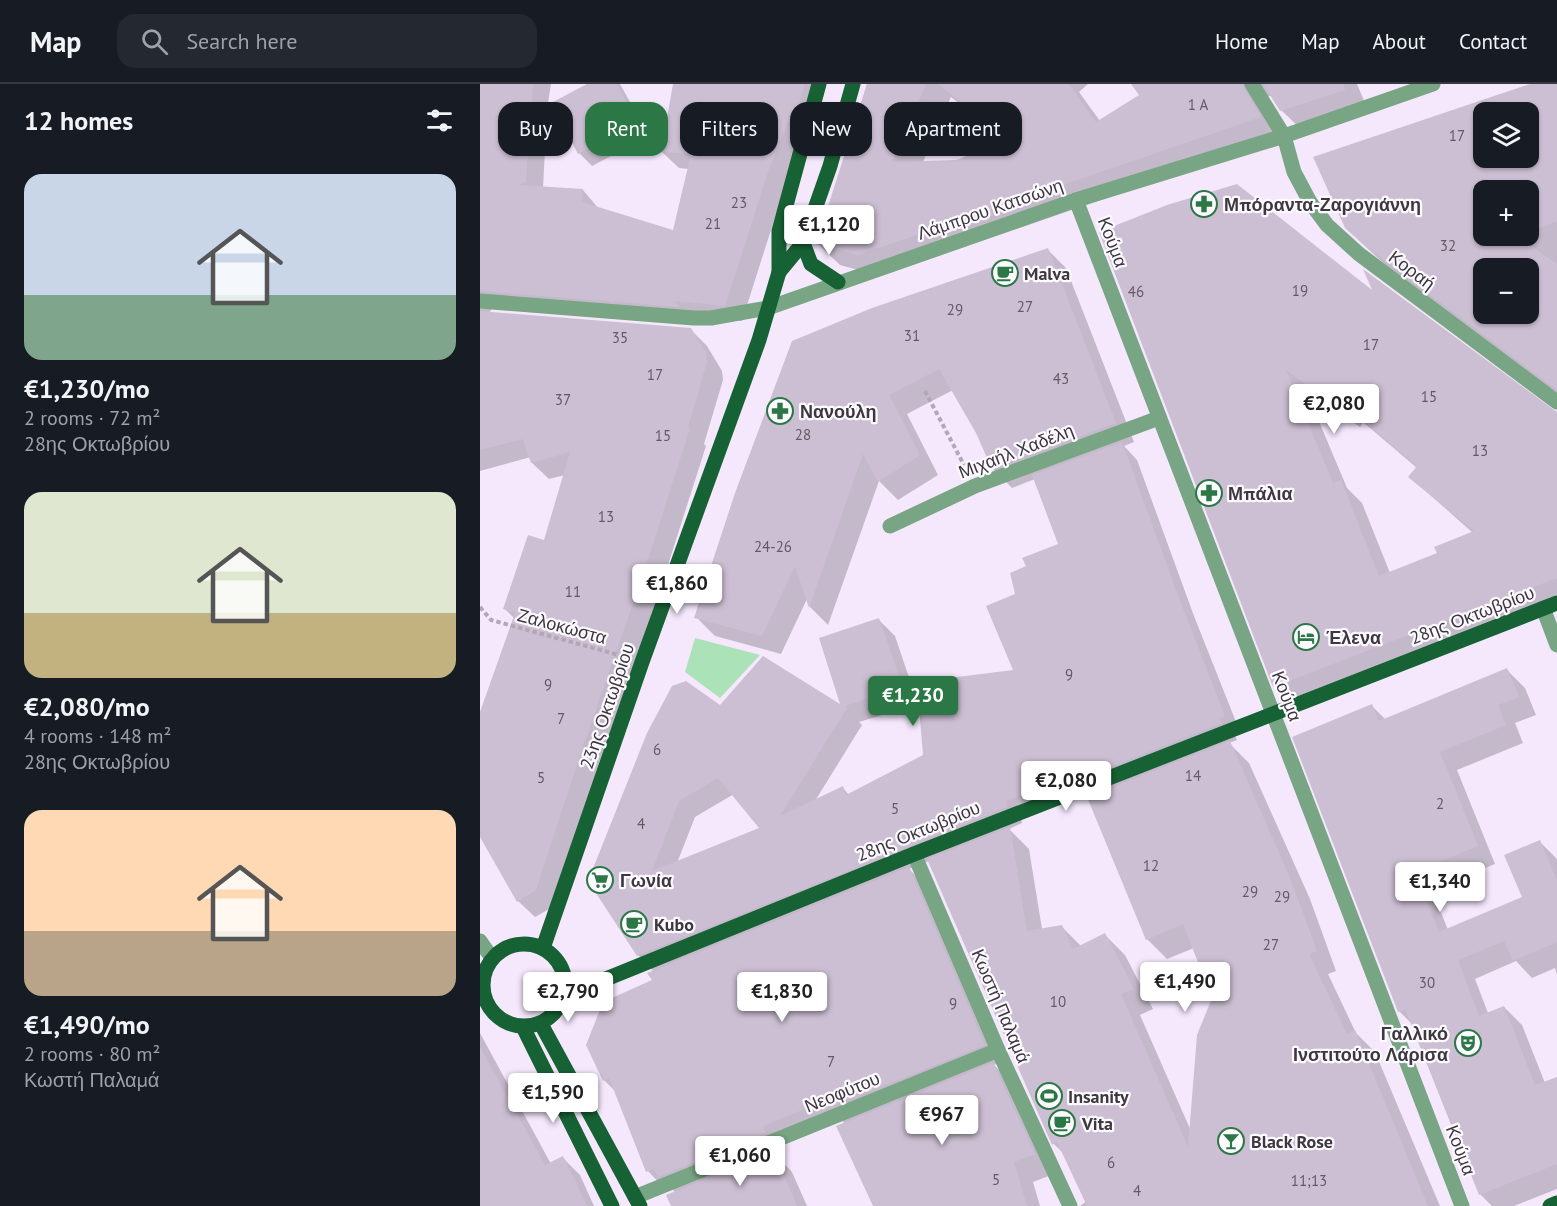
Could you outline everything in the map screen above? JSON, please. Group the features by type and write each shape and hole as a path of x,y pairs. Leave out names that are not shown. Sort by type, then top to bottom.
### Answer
{"main road":[{"name":"23ης Οκτωβρίου","path":"543,948 642,662 759,340 779,272 779,231 819,84"},
{"name":"23ης Οκτωβρίου","path":"779,272 803,243 830,166 853,84"},
{"path":"803,243 811,264 838,282"},
{"name":"28ης Οκτωβρίου","path":"564,996 914,854 1550,606"},
{"path":"525,944 543,948 557,960 565,977 564,996 556,1012 541,1024 523,1027 505,1022 490,1010 484,993 484,975 492,958 507,947 525,944"},
{"path":"541,1024 637,1201"},
{"path":"523,1027 612,1206"},
{"path":"1550,1206 1557,1203"}],"street":[{"name":"Κοραή","path":"1252,84 1284,136 1294,172 1310,202 1327,225 1359,254 1557,402"},
{"name":"Λάμπρου Κατσώνη","path":"480,301 694,318 711,318 768,308 1076,200 1284,136 1433,84"},
{"name":"Κούμα","path":"1076,200 1462,1206"},
{"name":"Μιχαήλ Χαδέλη","path":"890,526 975,486 1159,418"},
{"path":"1550,606 1557,645"},
{"name":"Κωστή Παλαμά","path":"914,854 998,1050 1070,1206"},
{"path":"480,941 492,958"},
{"name":"Νεοφύτου","path":"637,1201 998,1050"}],"path":[{"path":"925,391 975,486"},
{"name":"Ζαλοκώστα","path":"480,607 491,620 642,662"}],"green space":[{"path":"695,638 760,655 720,698 685,672"}],"building":[{"path":"480,84 533,84 532,102 498,102 498,156 528,156 526,181 519,185 583,189 582,202 673,230 691,156 774,156 725,306 675,301 679,307 480,291"},
{"path":"587,84 617,84 626,102 585,102 585,150 578,154 573,145 573,102 553,102"},
{"path":"673,84 805,84 799,102 790,102 790,122 788,122 778,147 778,102 680,102 680,153 668,152 668,112"},
{"path":"867,84 926,84 918,102 884,102 884,156 895,156 892,162 956,160 967,156 1022,156 1022,102 961,102 938,84 1069,84 1096,122 1139,95 1131,84 1242,84 1261,117 858,255 816,244 844,156 872,156 872,102 861,102"},
{"path":"1263,84 1344,84 1345,90 1280,111"},
{"path":"1530,84 1557,84 1557,221 1539,228 1539,180 1473,180 1473,246 1531,246 1557,264 1557,390 1365,246 1345,228 1313,157 1473,103 1473,168 1539,168 1539,102 1476,102"},
{"path":"1237,184 1372,290 1363,269 1557,412 1557,578 1273,687 1099,232 1167,205","holes":["1286,370 1338,407 1341,402 1417,466 1408,477 1474,531 1434,547 1437,553 1379,576 1341,480 1333,483"]},
{"path":"1048,248 1116,423 992,469 976,433 939,369 889,395 920,455 878,482 863,454 809,608 795,566 762,636 694,618 735,493 792,341 872,308"},
{"path":"480,311 691,328 706,353 707,362 688,427 690,428 642,578 584,743 536,890 517,902 480,837 480,712 515,613 503,609 528,535 544,540 570,452 531,463 523,439 480,450"},
{"path":"1122,442 1225,716 1219,718 1222,723 1080,779 1077,773 1006,801 1007,807 637,956 588,881 647,733 672,686 686,681 720,705 763,656 840,704 819,638 879,618 903,687 845,706 847,708 780,816 843,786 846,795 923,755 917,682 1013,670 986,606 1015,594 1010,573 1026,566 1022,558 1058,544 1032,475","holes":["718,778 759,828 652,871 679,801"]},
{"path":"1507,668 1519,697 1498,705 1506,725 1440,752 1478,846 1415,872 1439,932 1522,897 1504,855 1540,840 1557,880 1557,942 1513,961 1504,941 1458,960 1479,1016 1504,1006 1535,1085 1557,1077 1557,1164 1479,1195 1405,1009 1398,1012 1292,737 1372,704 1379,721"},
{"path":"1230,741 1290,878 1317,951 1309,954 1347,1034 1355,1030 1428,1206 1087,1206 1057,1142 1052,1145 927,859 1010,827 1027,931 1062,925 1073,949 1105,933 1134,989 1121,994 1188,1147 1197,1035 1212,998 1183,924 1146,940 1087,797"},
{"path":"909,867 985,1045 828,1108 825,1102 817,1104 763,1126 766,1133 658,1177 654,1169 646,1172 609,1078 603,1081 586,1045 603,1002 652,980 647,973"},
{"path":"480,1047 545,1165 563,1156 587,1206 480,1206"},
{"path":"993,1063 1035,1154 1014,1162 1027,1206 873,1206 836,1126"},
{"path":"774,1151 797,1206 671,1206 666,1195"}],"place":[{"name":"Μπόραντα-Ζαρογιάννη","path":"1204,204"},
{"name":"Malva","path":"1005,273"},
{"name":"Νανούλη","path":"780,411"},
{"name":"Μπάλια","path":"1209,493"},
{"name":"Έλενα","path":"1306,637"},
{"name":"Γωνία","path":"600,880"},
{"name":"Kubo","path":"634,924"},
{"name":"Γαλλικό Ινστιτούτο Λάρισα","path":"1468,1043"},
{"name":"Insanity","path":"1049,1096"},
{"name":"Vita","path":"1062,1123"},
{"name":"Black Rose","path":"1231,1141"}]}
